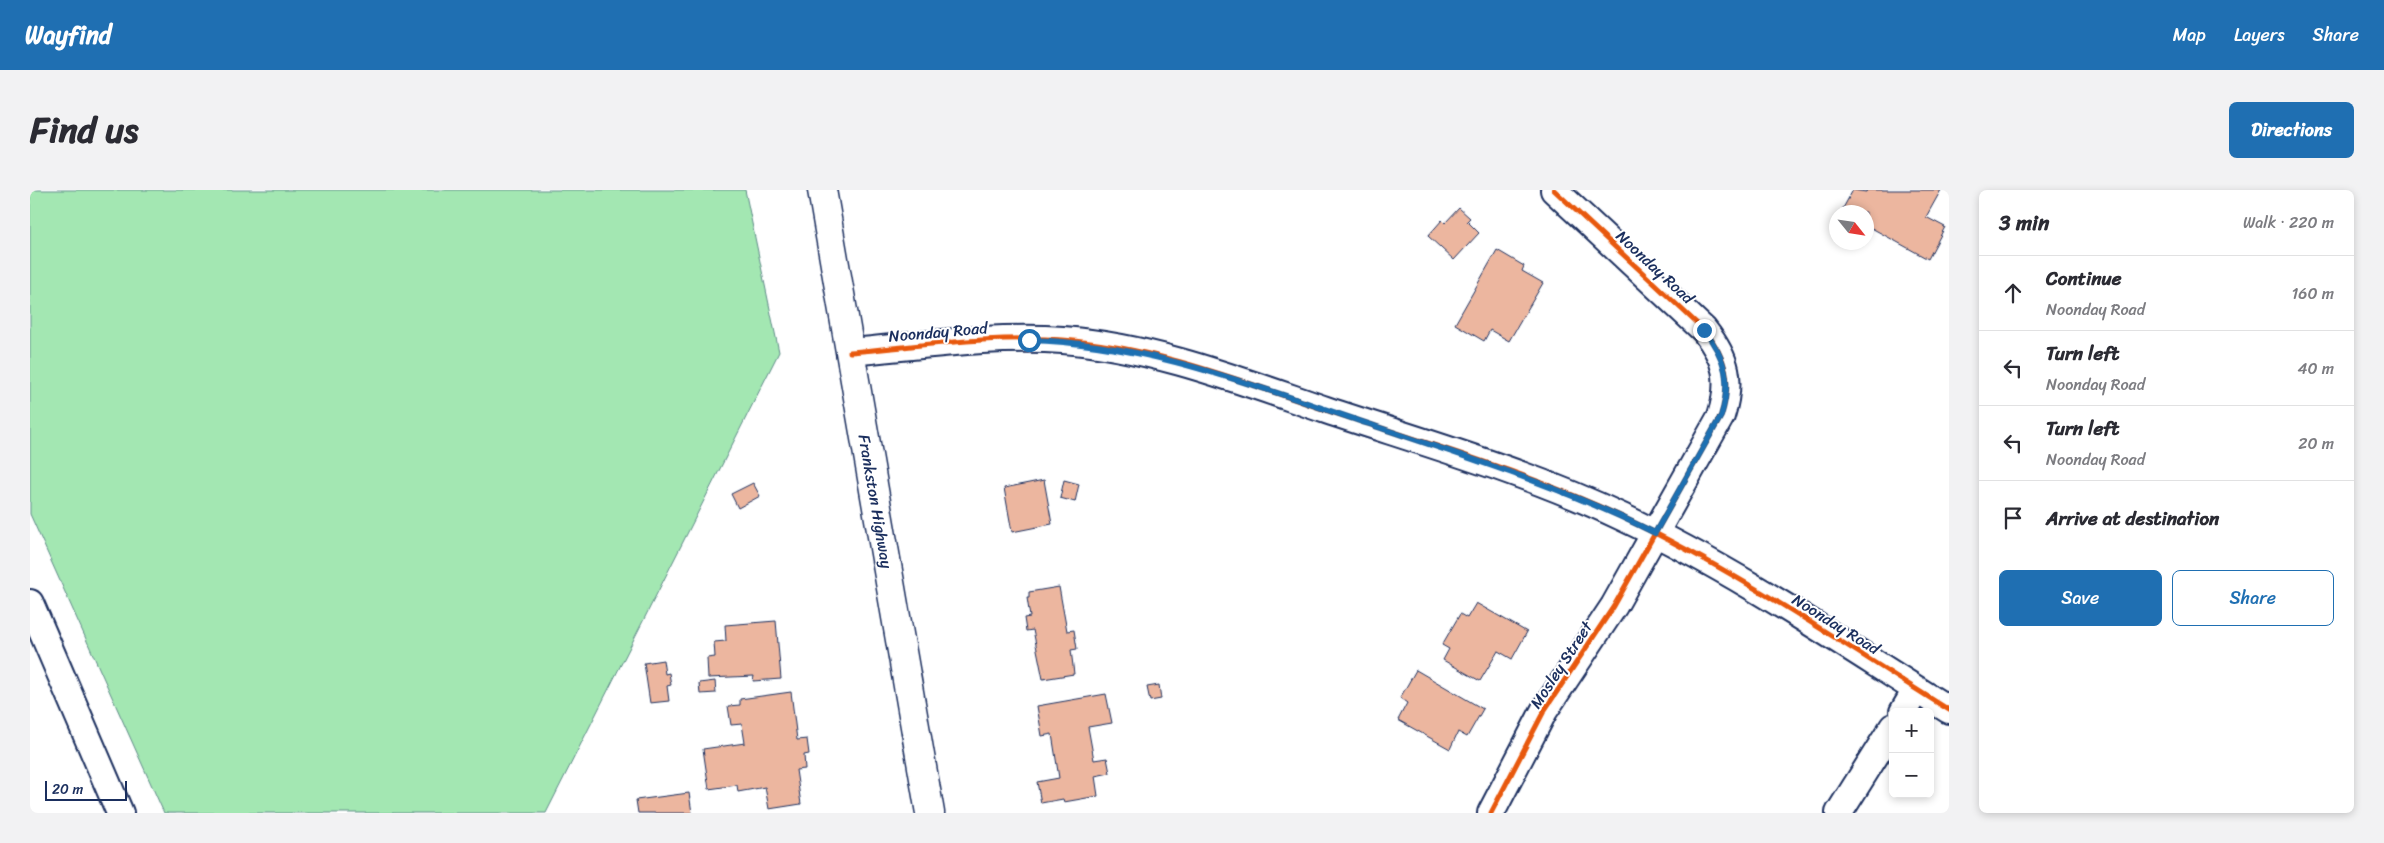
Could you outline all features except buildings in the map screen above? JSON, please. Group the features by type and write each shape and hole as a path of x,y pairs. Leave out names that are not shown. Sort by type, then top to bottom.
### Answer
{"main road":[{"name":"Frankston Highway","path":"822,190 930,813"}],"street":[{"name":"Noonday Road","path":"1554,190 1704,330 1721,355 1725,368 1726,401 1721,416 1655,533"},
{"name":"Noonday Road","path":"850,352 985,340 1082,342 1141,352 1216,373 1583,499 1655,533 1741,580 1949,710"},
{"name":"Mosley Street","path":"1491,813 1544,711 1598,632 1655,533"},
{"path":"30,603 120,813"},
{"path":"1905,708 1916,690"},
{"path":"1839,813 1889,733"}],"green space":[{"path":"30,190 745,190 779,352 546,813 164,813 30,514"}],"cycle path":[{"path":"1491,813 1544,711 1614,606 1721,416 1726,391 1727,381 1722,360 1704,330 1554,190"},
{"path":"850,352 984,340 1063,340 1131,350 1229,377 1513,472 1622,517 1665,538 1748,584 1949,710"}],"route":[{"path":"1029,340 1063,340 1141,352 1216,373 1555,488 1622,516 1655,533 1721,416 1726,401 1727,385 1721,355 1704,330"}]}
